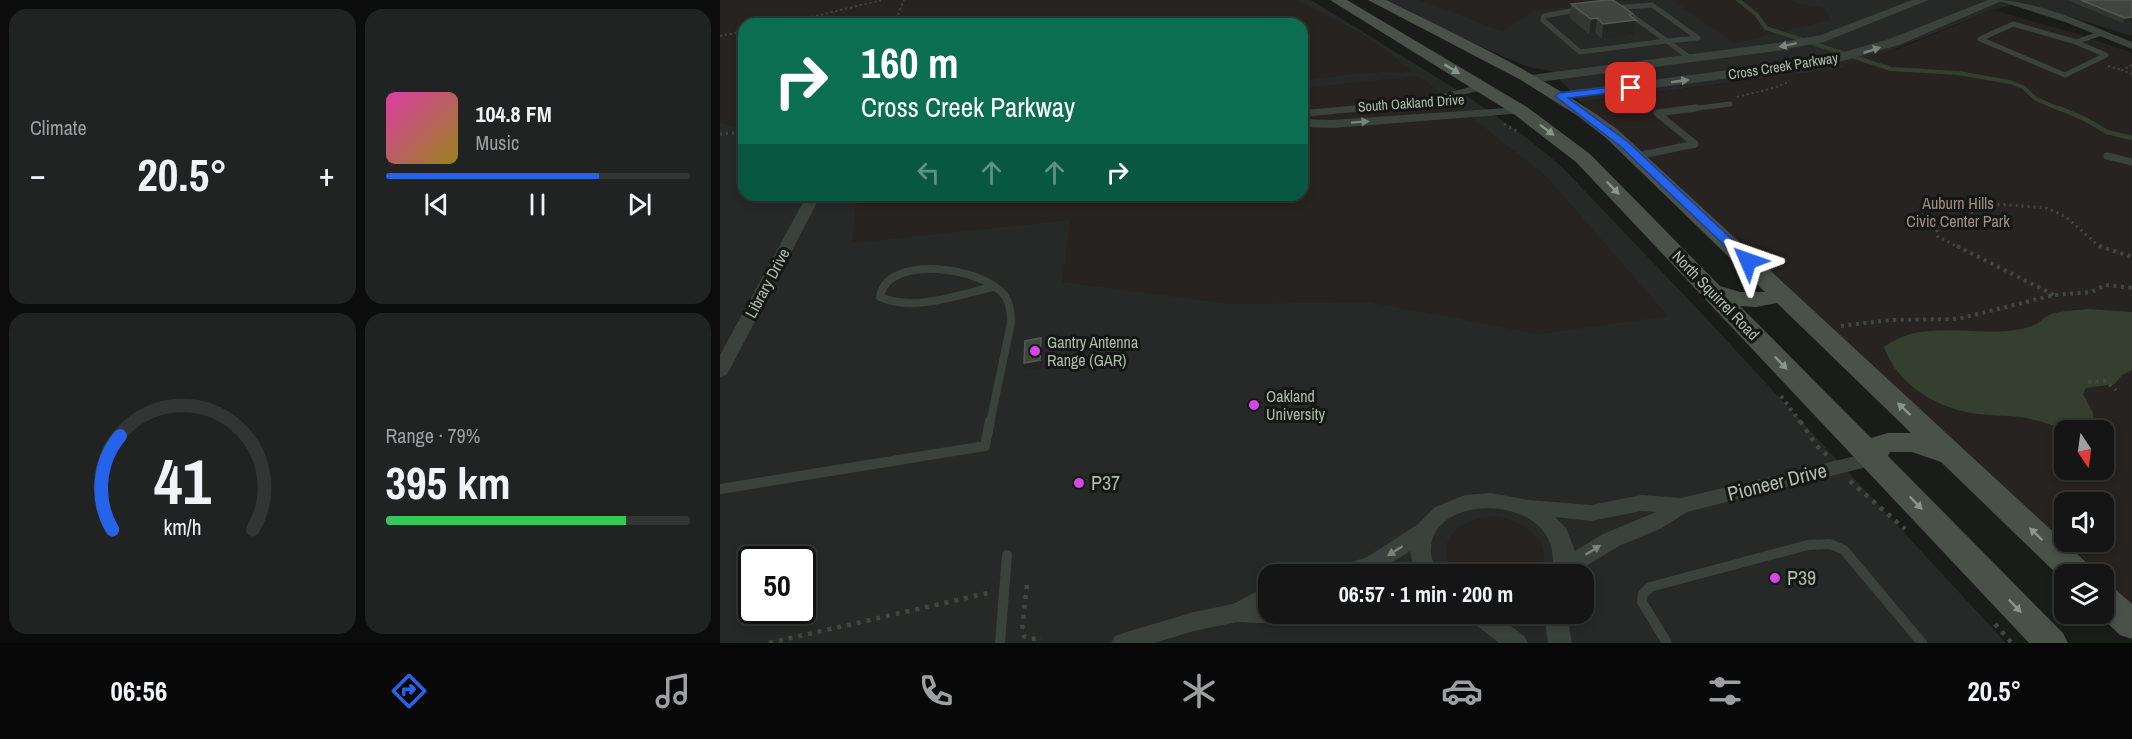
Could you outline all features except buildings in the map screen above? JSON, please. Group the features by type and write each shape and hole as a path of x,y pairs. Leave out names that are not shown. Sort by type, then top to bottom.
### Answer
{"main road":[{"name":"North Squirrel Road","path":"1337,0 1521,111 1584,158 2051,643"},
{"path":"1375,0 1532,79 1597,122 1637,156 2068,564"},
{"path":"1384,28 1397,23 1423,24"},
{"path":"1485,89 1529,96 1559,96"},
{"path":"1712,290 1746,301 1768,299 1782,293"},
{"path":"1872,459 1880,445 1901,441 1929,446 1962,463"},
{"path":"2114,609 2132,626"}],"street":[{"name":"Cross Creek Parkway","path":"1532,79 1778,47 1824,38 1923,0"},
{"path":"1970,0 1995,2 2067,20 2132,46"},
{"name":"Cross Creek Parkway","path":"1559,96 1824,62 1894,42 1995,2"},
{"path":"1995,2 2084,28"},
{"name":"South Oakland Drive","path":"1308,113 1418,103 1485,89"},
{"name":"South Oakland Drive","path":"1308,123 1521,111"},
{"name":"Library Drive","path":"720,371 811,201"},
{"name":"Pioneer Drive","path":"1575,564 1611,540 1655,522 1681,506 1872,459"},
{"name":"Pioneer Drive","path":"1427,529 1451,507 1474,500 1499,500 1524,506 1591,513 1642,503 1681,506"},
{"path":"1524,506 1543,517 1557,532 1564,550 1563,564"},
{"path":"1372,564 1427,529"},
{"path":"1422,564 1420,548 1427,529"},
{"path":"1123,643 1179,626 1239,612 1258,601"},
{"path":"1239,612 1258,614"},
{"path":"1492,624 1516,643"},
{"path":"1557,624 1560,643"}],"lane":[{"path":"1591,8 1551,13 1544,16 1543,20 1580,52 1698,38 1652,5 1621,9 1611,7"},
{"path":"1621,9 1690,58"},
{"path":"2076,42 2106,55 2065,75 1980,39 2013,24 2076,42 2099,34"},
{"path":"1637,156 1695,144 1657,112 1730,104"},
{"path":"2107,156 2132,162"},
{"path":"720,489 985,446 1011,323 1010,307 1002,293 992,287 958,271 939,269 922,270 890,278 879,291 880,297 894,303 928,300 992,287"},
{"path":"1667,643 1642,602 1645,590 1652,586 1808,545 1830,544 1844,550 1922,643"},
{"path":"1000,643 1007,555"}],"path":[{"path":"807,18 882,0"},
{"path":"896,18 904,0"},
{"path":"720,36 738,33"},
{"path":"2132,65 2122,70 2132,74"},
{"path":"1730,104 1731,98 1777,87 1792,80"},
{"path":"720,134 738,132"},
{"path":"2054,295 1937,236 1937,227 1961,219 1975,210 1970,202 2047,208 2066,217 2102,249 2132,257"},
{"path":"1820,330 1891,320 1958,319 2054,295 2091,292 2106,285 2132,288"},
{"path":"2088,381 2106,381 2116,390"},
{"path":"1776,390 1810,434 1815,446 1821,448"},
{"path":"1855,487 1911,534"},
{"path":"1027,585 1022,630 1024,636 1030,639 1042,638"},
{"path":"769,643 988,593"},
{"path":"1988,616 2013,643"}],"shaded area":[{"name":"Oakland University","path":"720,0 1311,0 1467,96 1527,138 1561,166 1706,318 2006,643 720,643"},
{"path":"1383,0 2132,0 2132,36 2023,2 1992,10 1847,68 1580,102 1552,71 1532,68 1501,56"},
{"path":"2088,309 2132,312 2132,370 2122,375 2115,384 2086,388 2083,394 2093,413 2093,420 2054,420 2054,425 2021,417 1977,414 1957,410 1931,399 1907,382 1890,360 1884,347 1918,332 2014,330 2034,325 2051,314"}],"green space":[{"path":"720,0 1297,0 1366,36 1413,71 1360,73 1308,80 1308,18 738,18 738,128 720,123"},
{"path":"1419,0 1630,0 1533,11 1502,31"},
{"path":"1672,0 1792,0 1798,4 1824,8 1831,20 1734,43"},
{"name":"Auburn Hills Civic Center Park","path":"1992,10 2078,34 2132,53 2132,614 2114,597 2114,564 2079,564 2067,552 2114,552 2114,492 2054,492 2054,540 1641,152 1580,102 1846,68 1842,64 1903,47"},
{"path":"1419,76 1546,176 1668,316 1539,334 1369,302 1231,304 1062,282 1070,220 852,243 856,201 1308,201 1308,87"},
{"path":"1496,516 1506,518 1535,535 1544,553 1541,564 1449,564 1446,550 1453,533 1461,526"}],"waterway":[{"path":"1738,0 1756,14 1766,28 1891,69 1958,73 2010,82 2023,87 2036,99 2062,110"},
{"path":"2059,108 2107,132 2132,138"}],"place":[{"name":"Gantry Antenna Range (GAR)","path":"1035,351"},
{"name":"Oakland University","path":"1254,405"},
{"name":"P37","path":"1079,483"},
{"name":"P39","path":"1775,578"}],"route":[{"path":"1631,88 1559,96 1581,110 1624,144 1748,261"}]}
